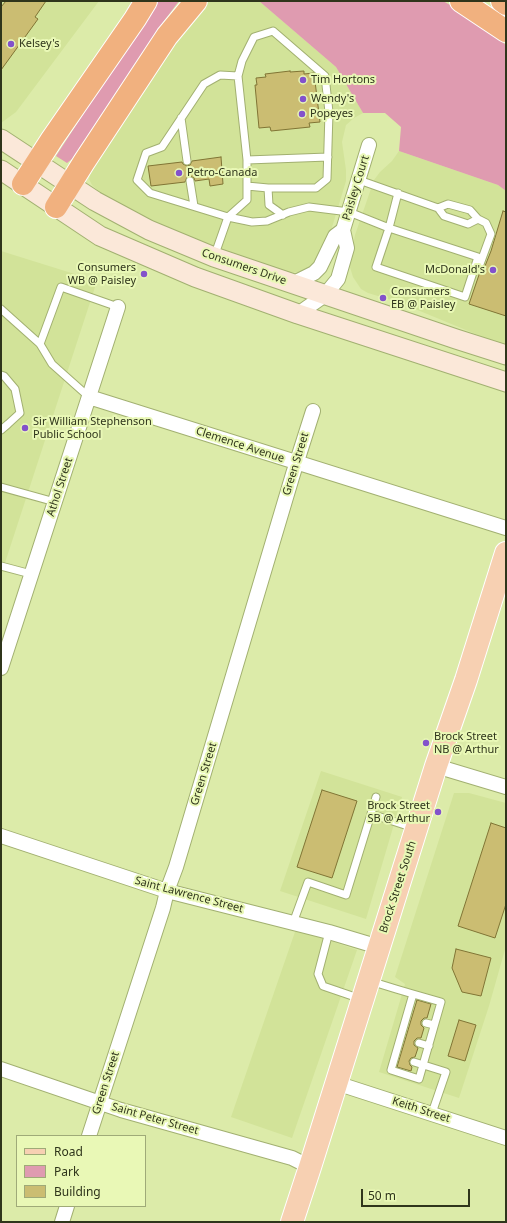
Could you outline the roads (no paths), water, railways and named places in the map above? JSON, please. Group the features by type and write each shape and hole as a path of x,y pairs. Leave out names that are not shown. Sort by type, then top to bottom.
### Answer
{"highway":[{"path":"23,184 146,1"},
{"path":"56,207 69,184 167,36 196,1"},
{"path":"461,1 506,31"},
{"path":"502,1 506,4"}],"main road":[{"name":"Consumers Drive","path":"1,139 94,200 149,230 214,258 456,339 506,354"},
{"path":"1,170 100,236 195,277 298,314 506,382"},
{"name":"Brock Street South","path":"292,1222 436,766 466,680 506,553"}],"street":[{"name":"Paisley Court","path":"298,314 325,295 338,279 347,248 343,230 370,145"},
{"name":"Paisley Court","path":"292,284 314,273 320,268 335,236 343,230"},
{"name":"Athol Street","path":"1,668 118,307"},
{"name":"Clemence Avenue","path":"90,397 506,528"},
{"name":"Green Street","path":"90,1135 163,908 167,891 176,867 296,463 314,411"},
{"path":"436,766 506,787"},
{"name":"Saint Lawrence Street","path":"1,836 167,891 329,932 379,947"},
{"name":"Saint Peter Street","path":"1,1069 128,1112 292,1158 310,1167"},
{"name":"Keith Street","path":"336,1083 506,1138"},
{"path":"62,1222 67,1207"}],"lane":[{"path":"214,258 228,217 248,200 247,186 247,160 238,76 242,61 254,37 273,31 325,76 329,112 327,179 316,188 268,188 247,186"},
{"path":"238,76 220,75 204,84 162,147 146,153 137,180 150,193 228,217 252,222 267,221 309,207 349,212 389,228 478,257 466,294"},
{"path":"181,118 187,161"},
{"path":"247,160 328,157"},
{"path":"359,180 438,208 444,216 468,224 478,219"},
{"path":"190,181 194,206"},
{"path":"268,188 269,205 283,215"},
{"path":"398,193 389,228 376,267 465,297 473,286 491,234 486,223 478,219 470,210 448,204 438,208"},
{"path":"40,344 61,287 118,307"},
{"path":"1,308 40,344 52,364 90,397"},
{"path":"1,375 4,376 15,389 20,412 1,430"},
{"path":"1,487 55,502"},
{"path":"1,566 31,574"},
{"path":"293,923 308,882 346,895 376,797"},
{"path":"371,814 416,829"},
{"path":"329,932 318,974 323,986 413,994 441,1002 420,1079 391,1070 397,1057 409,1017 413,994"},
{"path":"426,1023 434,1025"},
{"path":"420,1042 429,1046"},
{"path":"414,1062 446,1072 432,1113"}],"place":[{"name":"Kelsey's","path":"11,44"},
{"name":"Tim Hortons","path":"303,80"},
{"name":"Wendy's","path":"303,99"},
{"name":"Popeyes","path":"302,114"},
{"name":"Petro-Canada","path":"179,173"},
{"name":"McDonald's","path":"493,270"},
{"name":"Consumers WB @ Paisley","path":"144,274"},
{"name":"Consumers EB @ Paisley","path":"383,298"},
{"name":"Sir William Stephenson Public School","path":"25,428"},
{"name":"Brock Street NB @ Arthur","path":"426,743"},
{"name":"Brock Street SB @ Arthur","path":"438,812"}]}
